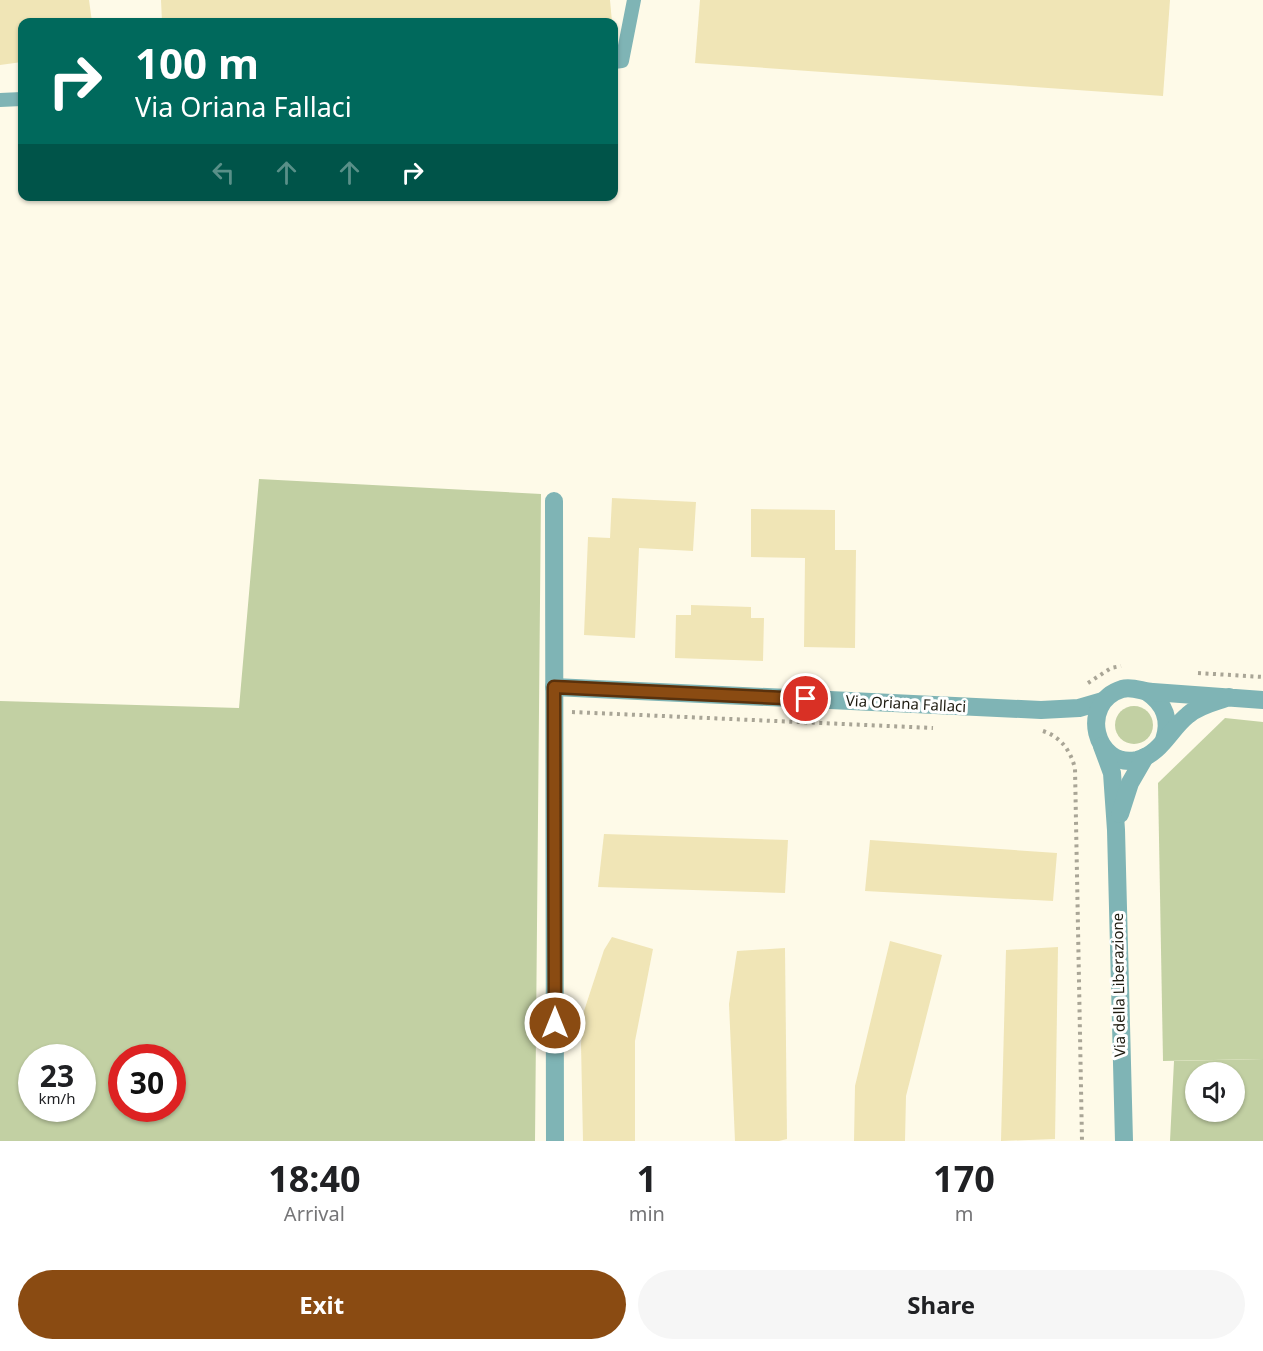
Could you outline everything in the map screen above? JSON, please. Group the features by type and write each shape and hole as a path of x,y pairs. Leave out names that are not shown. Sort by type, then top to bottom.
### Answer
{"street":[{"path":"554,501 555,1141"},
{"name":"Via Oriana Fallaci","path":"554,687 1041,710"},
{"path":"1041,710 1079,708 1103,701 1124,689 1136,688 1157,699 1164,708 1167,731 1163,742"},
{"path":"1147,692 1263,700"},
{"path":"1041,710 1074,719 1099,740 1111,754 1122,759 1134,760 1155,751 1179,723 1197,708 1229,697"},
{"path":"1099,740 1095,723 1097,712 1103,701"},
{"name":"Via della Liberazione","path":"1099,740 1112,773 1116,830 1124,1141"},
{"name":"Via della Liberazione","path":"1116,830 1124,795 1145,757"}],"lane":[{"path":"618,62 622,61 634,0"},
{"path":"0,100 18,99"}],"path":[{"path":"566,716 574,712 945,728"},
{"path":"1034,731 1045,731 1060,741 1071,754 1075,768 1082,1141"}],"green space":[{"path":"259,479 541,494 535,1141 0,1141 0,701 239,708"},
{"path":"1134,706 1148,711 1153,725 1148,739 1134,744 1120,739 1115,725 1120,711"},
{"path":"1225,718 1263,722 1263,1059 1163,1061 1158,783"},
{"path":"1263,1059 1263,1141 1170,1141 1174,1061"}],"building":[{"path":"0,0 89,0 91,18 18,18 18,63 0,65"},
{"path":"161,0 610,0 612,18 162,18"},
{"path":"700,0 1170,0 1163,96 695,63"},
{"path":"612,498 696,502 693,551 639,548 635,638 584,635 588,537 610,538"},
{"path":"751,509 835,510 835,550 856,550 855,648 804,647 805,558 751,557"},
{"path":"691,605 751,607 751,618 764,618 763,661 675,658 676,615 691,615"},
{"path":"604,834 788,840 785,893 598,887"},
{"path":"870,840 1057,853 1053,901 865,891"},
{"path":"612,937 653,949 635,1041 635,1141 583,1141 581,1044 584,1011 604,950"},
{"path":"890,941 942,955 906,1096 905,1141 854,1141 855,1086"},
{"path":"1058,947 1055,1139 1001,1141 1006,950"},
{"path":"785,948 787,1139 735,1141 729,1004 737,951"}],"route":[{"path":"555,1023 554,687 806,699"}]}
